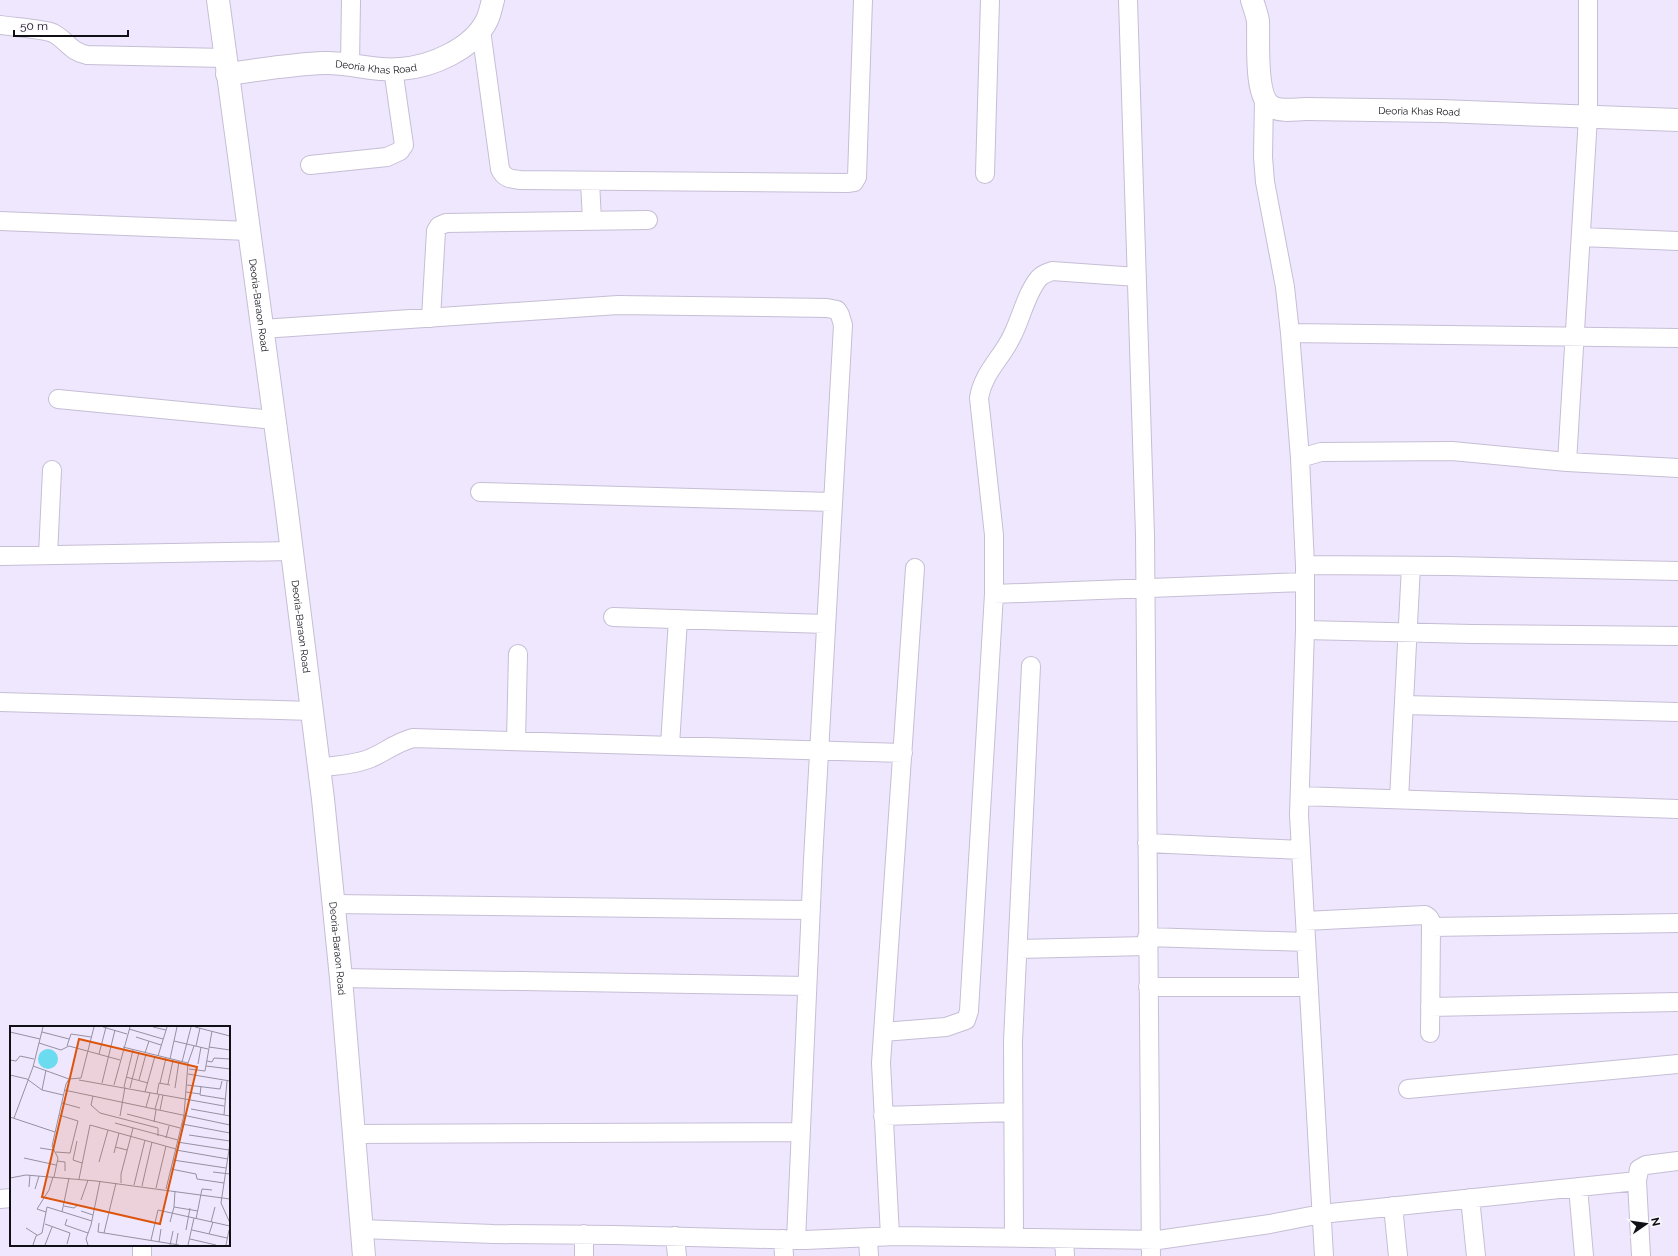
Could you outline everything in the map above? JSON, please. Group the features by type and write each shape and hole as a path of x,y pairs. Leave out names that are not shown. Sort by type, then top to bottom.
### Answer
{"street":[{"name":"Deoria-Baraon Road","path":"218,0 292,551 319,768 341,978 364,1256"},
{"path":"350,64 351,0"},
{"name":"Deoria Khas Road","path":"226,66 324,63 350,64 400,70 429,62 458,51 475,38 481,30 487,20 493,0"},
{"path":"481,30 500,168 503,174 508,178 520,180 590,181 854,182 857,177 863,0"},
{"path":"985,174 990,0"},
{"path":"1128,0 1145,535 1146,843 1151,1248"},
{"path":"1252,0 1258,18 1260,83 1264,98 1262,157 1290,332 1300,458 1306,630 1300,796 1301,850 1324,1256"},
{"path":"1567,462 1588,117 1588,0"},
{"path":"0,25 52,32 62,38 76,53 87,55 226,66"},
{"path":"310,165 387,157 400,151 404,145 393,69"},
{"name":"Deoria Khas Road","path":"1264,98 1272,107 1287,110 1426,111 1678,120"},
{"path":"590,181 592,222"},
{"path":"430,318 436,232 439,226 446,224 648,220"},
{"path":"0,221 249,231"},
{"path":"1581,237 1678,241"},
{"path":"883,1032 950,1026 966,1020 969,1012 994,594 994,535 979,398 985,378 1004,352 1033,288 1039,278 1045,273 1052,272 1136,277"},
{"path":"262,329 618,305 820,308 837,310 840,315 843,325 819,749 801,1132 788,1245"},
{"path":"1290,332 1678,338"},
{"path":"58,400 274,420"},
{"path":"1300,458 1321,452 1452,451 1567,462 1678,468"},
{"path":"48,555 52,470"},
{"path":"480,492 832,502"},
{"path":"0,556 292,551"},
{"path":"994,594 1145,589 1411,566 1678,571"},
{"path":"1399,799 1411,566"},
{"path":"890,1236 881,1063 915,568"},
{"path":"612,617 826,624"},
{"path":"670,745 678,619"},
{"path":"1306,630 1408,633 1678,636"},
{"path":"516,741 518,654"},
{"path":"1014,1237 1013,1041 1031,666"},
{"path":"0,702 312,711"},
{"path":"1404,705 1678,712"},
{"path":"319,768 360,762 372,758 399,742 413,738 819,749 902,753"},
{"path":"1300,796 1678,809"},
{"path":"1146,843 1301,850"},
{"path":"334,904 811,910"},
{"path":"1305,921 1425,915 1431,920 1430,1033"},
{"path":"1431,927 1678,924"},
{"path":"1018,949 1147,941 1306,942"},
{"path":"341,978 807,986"},
{"path":"1148,987 1309,987"},
{"path":"1430,1007 1678,1002"},
{"path":"1408,1089 1678,1064"},
{"path":"883,1116 1014,1112"},
{"path":"353,1134 801,1132"},
{"path":"1641,1256 1637,1181 1639,1169 1646,1165 1678,1161"},
{"path":"362,1229 493,1234 675,1236 788,1245 890,1236 1014,1237 1064,1247 1151,1248 1158,1240 1270,1224 1321,1214 1637,1181"},
{"path":"1578,1187 1584,1256"},
{"path":"0,1199 10,1198"},
{"path":"1470,1198 1476,1256"},
{"path":"1394,1206 1398,1256"},
{"path":"584,1234 584,1256"},
{"path":"675,1236 677,1256"},
{"path":"868,1238 869,1256"}]}
